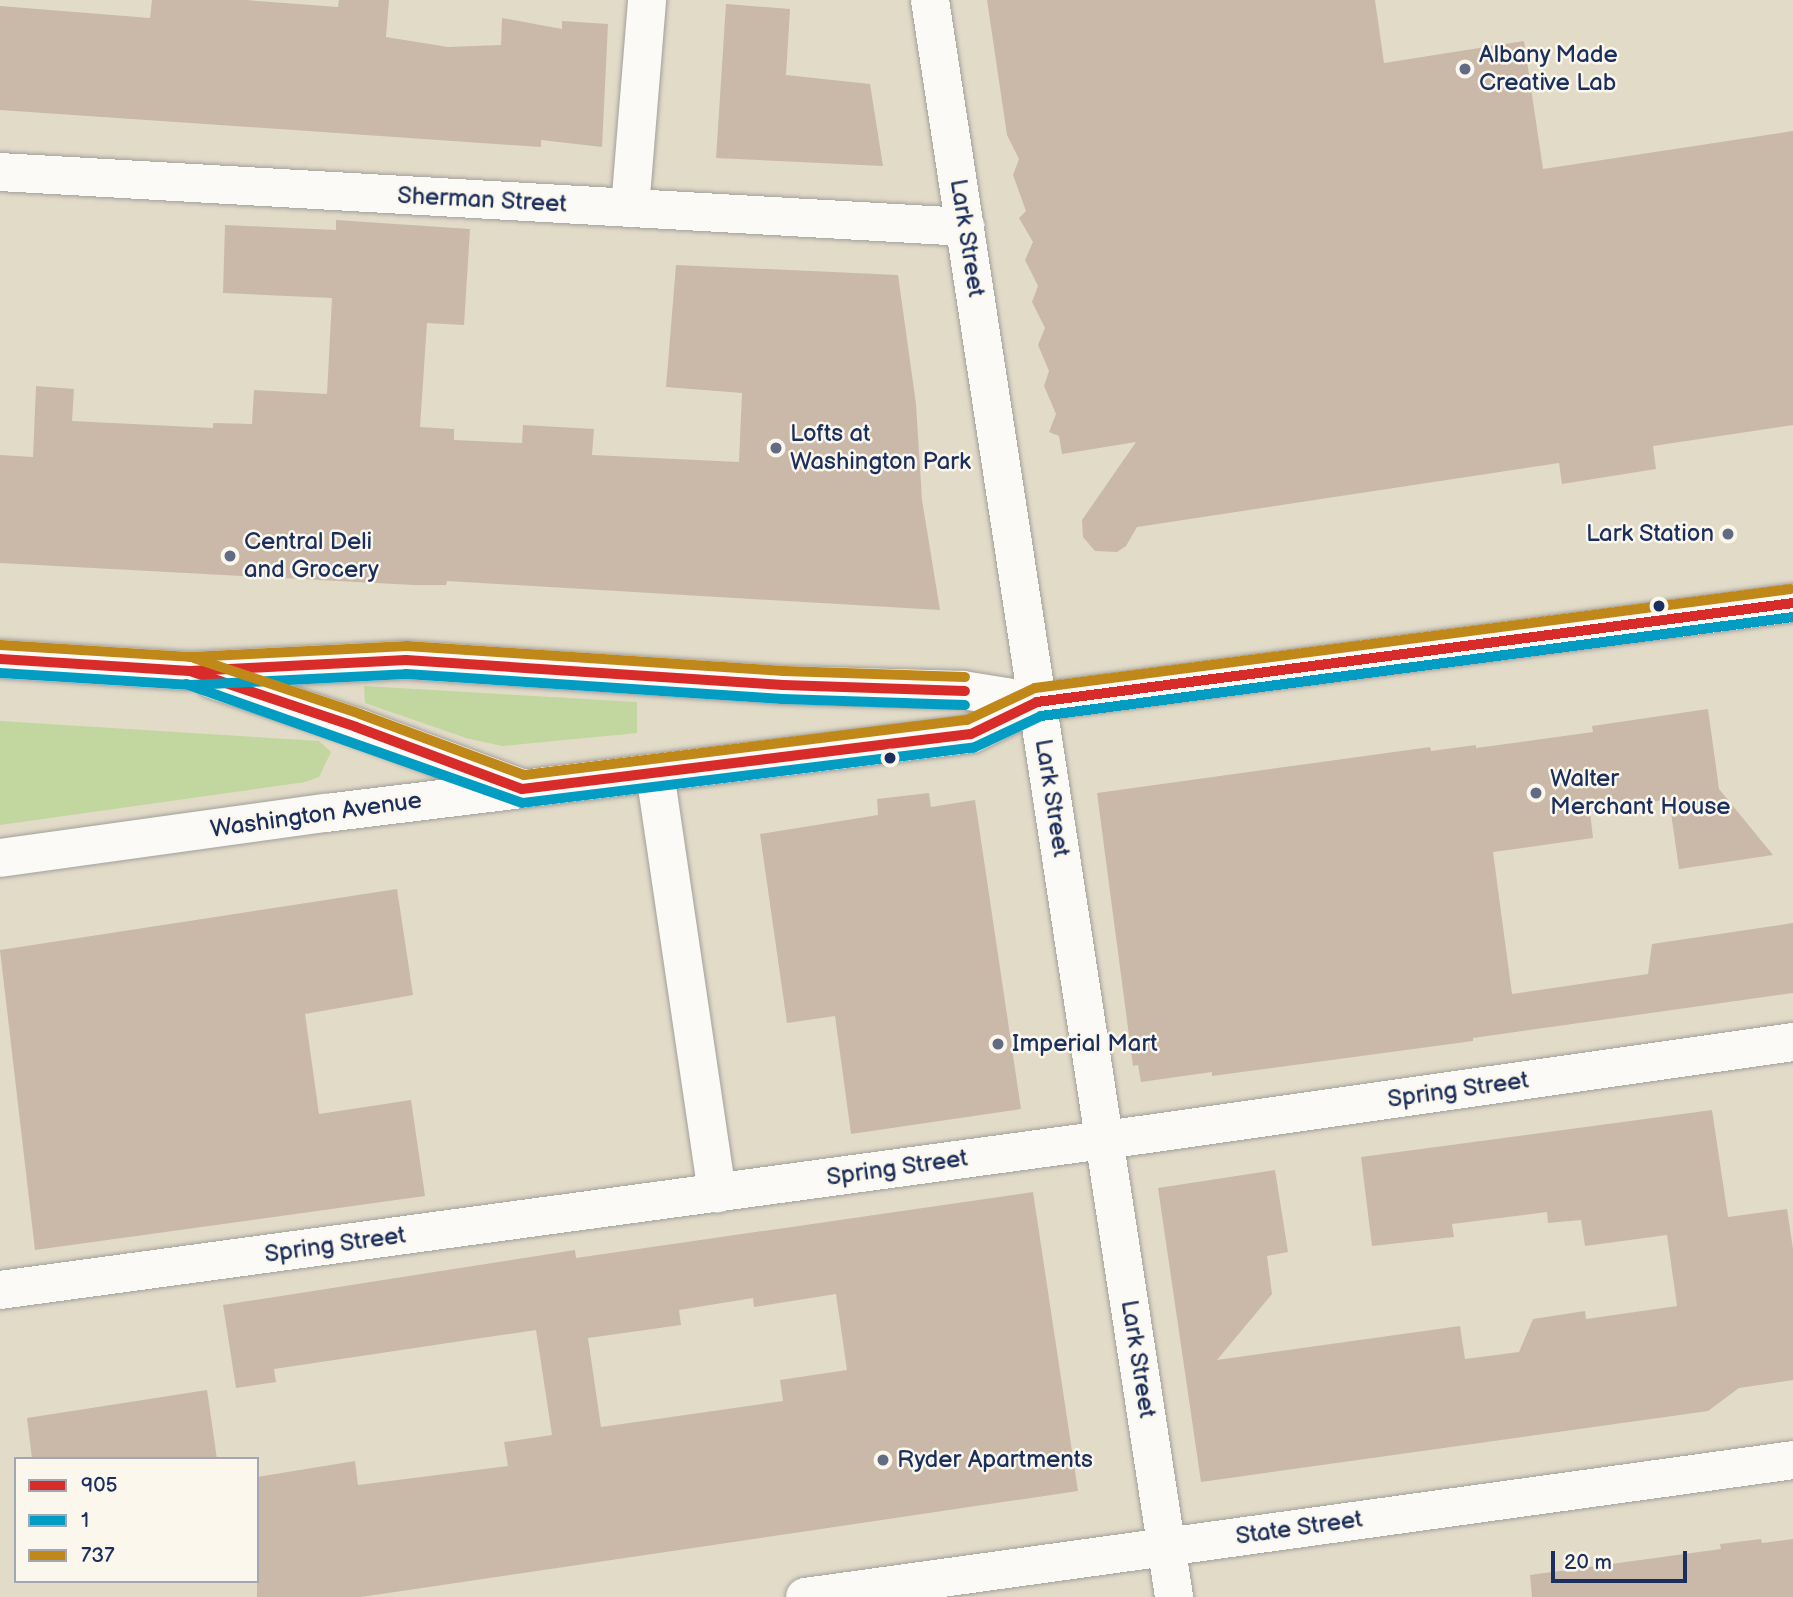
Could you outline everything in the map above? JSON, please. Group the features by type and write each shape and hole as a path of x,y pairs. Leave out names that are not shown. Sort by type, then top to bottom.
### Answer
{"main road":[{"path":"630,208 647,0"},
{"name":"Lark Street","path":"930,0 1174,1597"},
{"name":"Sherman Street","path":"0,172 965,227"},
{"name":"Washington Avenue","path":"0,858 523,789 971,734 1037,702 1793,603"},
{"path":"0,659 190,671 406,660 783,685 963,690 1037,702"},
{"path":"190,671 356,727 523,789"},
{"path":"655,773 717,1193"},
{"name":"Spring Street","path":"0,1290 1104,1140 1793,1042"},
{"name":"State Street","path":"805,1597 1793,1460"}],"green space":[{"path":"364,686 637,702 637,733 502,746 466,738 365,703"},
{"path":"0,721 319,741 331,752 319,777 305,782 0,825"}],"building":[{"path":"152,0 245,0 338,7 339,0 389,0 386,37 448,47 501,45 502,18 562,29 562,21 608,24 602,147 541,140 541,147 0,110 0,6 150,18"},
{"path":"987,0 1375,0 1384,63 1524,41 1543,169 1793,131 1793,425 1653,446 1656,469 1562,484 1559,463 1137,527 1126,546 1117,552 1095,551 1083,537 1082,520 1136,442 1062,454 1059,436 1049,432 1056,414 1044,386 1049,371 1038,345 1045,328 1032,302 1038,286 1025,260 1033,242 1019,218 1026,211 1013,175 1019,159 1007,135"},
{"path":"726,4 790,9 786,75 870,84 883,166 716,158"},
{"path":"336,220 470,229 464,325 427,323 420,427 454,429 454,440 522,443 523,425 594,429 592,455 739,462 742,393 666,387 676,265 898,275 916,404 922,500 940,610 447,581 446,585 413,585 0,563 0,455 33,457 36,386 74,389 72,421 213,428 213,423 252,424 254,390 327,394 332,298 223,293 225,225 336,230"},
{"path":"1708,709 1719,789 1773,855 1679,869 1669,799 1590,812 1593,838 1493,852 1512,994 1648,974 1652,944 1793,923 1793,993 1473,1038 1473,1041 1212,1076 1212,1072 1141,1082 1138,1065 1133,1066 1097,793 1430,747 1431,751 1476,745 1476,748 1593,732 1592,726"},
{"path":"929,793 931,807 975,800 1021,1109 851,1134 835,1016 787,1023 760,834 878,815 877,799"},
{"path":"397,889 413,995 305,1014 319,1114 411,1100 425,1196 35,1250 0,950"},
{"path":"1712,1110 1728,1217 1787,1209 1793,1249 1793,1380 1739,1388 1708,1411 1201,1482 1158,1188 1275,1170 1288,1252 1267,1256 1272,1294 1217,1360 1460,1326 1465,1359 1519,1352 1533,1319 1585,1311 1586,1319 1677,1306 1667,1235 1585,1246 1581,1220 1548,1223 1547,1212 1452,1224 1454,1237 1372,1246 1361,1157"},
{"path":"1033,1192 1078,1491 361,1597 257,1597 259,1477 355,1461 358,1485 508,1466 504,1442 552,1435 536,1330 274,1369 276,1382 236,1388 223,1305 575,1250 576,1258","holes":["836,1294 847,1370 780,1380 783,1401 601,1427 588,1338 681,1325 679,1310 753,1298 754,1307"]},
{"path":"207,1390 217,1457 32,1457 27,1418"},
{"path":"1761,1539 1762,1543 1793,1539 1793,1597 1532,1597 1530,1575 1721,1549 1720,1544"}],"transit line":[{"name":"737","path":"194,658 360,714 524,775 967,720 1035,688 1791,589"},
{"name":"905","path":"190,671 356,727 522,789 971,734 1037,702 1793,603"},
{"name":"1","path":"186,684 522,803 973,748 1041,716 1793,617"},
{"name":"737","path":"1,645 190,657 407,646 784,671 965,677"},
{"name":"905","path":"0,659 190,671 406,660 783,685 965,691"},
{"name":"1","path":"0,673 191,685 406,674 782,699 965,705"}],"place":[{"name":"Albany Made Creative Lab","path":"1465,69"},
{"name":"Lofts at Washington Park","path":"776,448"},
{"name":"Lark Station","path":"1728,534"},
{"name":"Central Deli and Grocery","path":"230,556"},
{"name":"Walter Merchant House","path":"1536,793"},
{"name":"Imperial Mart","path":"998,1044"},
{"name":"Ryder Apartments","path":"883,1460"}]}
